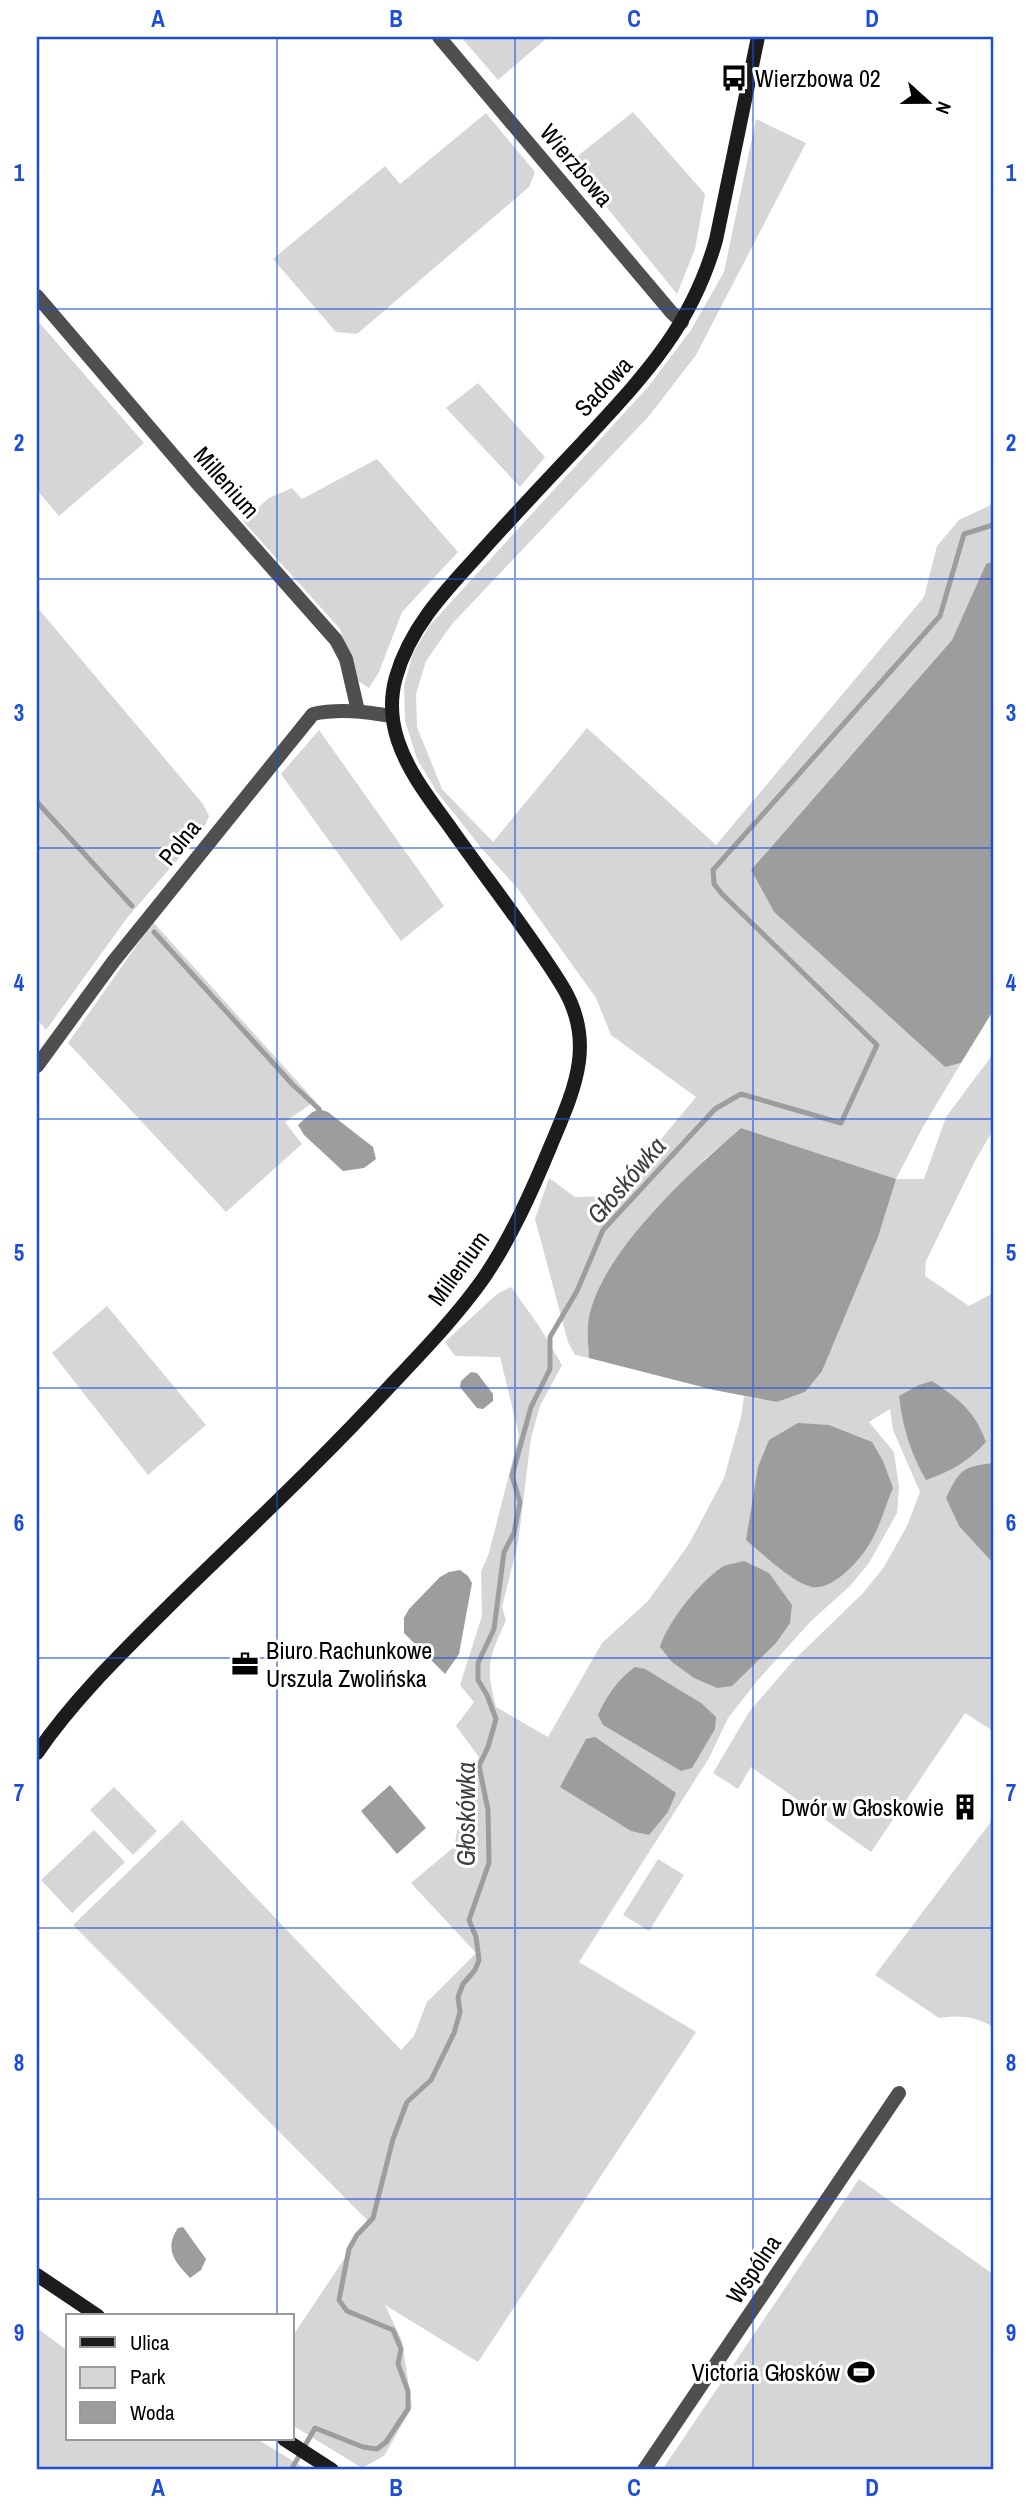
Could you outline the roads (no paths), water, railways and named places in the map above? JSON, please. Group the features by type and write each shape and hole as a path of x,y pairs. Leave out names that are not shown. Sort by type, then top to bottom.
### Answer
{"street":[{"name":"Wierzbowa","path":"439,37 671,313 682,321"},
{"name":"Sadowa","path":"392,716 393,687 400,663 410,640 430,610 642,378 682,321 702,285 716,240 758,37"},
{"name":"Millenium","path":"37,296 336,640 346,659 358,711"},
{"name":"Polna","path":"37,1066 113,962 313,714 358,711 392,716"},
{"name":"Millenium","path":"37,1753 68,1712 130,1644 368,1410 468,1298 511,1232 570,1098 578,1073 582,1041 576,1013 566,993 416,778 400,746 392,716"},
{"name":"Wspólna","path":"645,2470 899,2093"},
{"path":"37,2275 95,2314"},
{"path":"287,2440 332,2470"}],"water":[{"path":"993,561 993,1011 961,1063 945,1067 774,912 751,870 952,640 986,564"},
{"path":"319,1109 328,1112 373,1147 376,1159 364,1168 343,1171 304,1135 298,1125"},
{"path":"741,1128 896,1179 878,1237 822,1371 805,1392 777,1402 714,1390 589,1358 589,1315 615,1260 654,1211"},
{"path":"471,1372 477,1373 493,1394 493,1401 483,1409 477,1408 460,1387 461,1381"},
{"path":"932,1381 965,1407 977,1422 986,1442 959,1465 926,1480 908,1440 899,1396"},
{"path":"798,1423 829,1425 872,1442 883,1461 893,1488 866,1550 846,1573 820,1587 812,1587 795,1580 746,1540 758,1467 769,1440"},
{"path":"993,1463 993,1563 959,1526 946,1498 955,1481 968,1468"},
{"path":"744,1561 769,1573 792,1605 790,1623 776,1643 732,1686 717,1688 694,1678 672,1662 660,1647 677,1614 704,1583 722,1567"},
{"path":"460,1570 472,1583 459,1654 445,1674 404,1633 404,1618 409,1609 440,1577"},
{"path":"635,1667 645,1669 701,1703 716,1717 715,1729 692,1768 681,1771 603,1725 598,1715 605,1702 618,1683"},
{"path":"595,1737 676,1793 668,1812 649,1835 631,1831 560,1787 586,1739"},
{"path":"390,1785 426,1828 397,1854 361,1811"},
{"path":"183,2227 206,2259 201,2270 190,2278 175,2260 171,2249 174,2235 178,2228"}],"waterway":[{"name":"Głoskówka","path":"291,2470 315,2428 363,2447 377,2449 386,2442 408,2409 408,2391 398,2364 401,2349 393,2330 347,2311 339,2300 349,2249 357,2235 373,2218 393,2139 407,2102 431,2080 454,2033 460,2012 458,1997 463,1984 475,1970 479,1960 476,1937 469,1920 489,1863 488,1810 479,1766 496,1719 478,1680 478,1663 494,1629 504,1552 514,1533 520,1502 512,1476 531,1407 550,1369 550,1337 577,1291 603,1230 715,1109 741,1094 841,1123 877,1045 722,894 714,884 713,870 940,616 964,534 993,525"},
{"path":"37,802 132,906"},
{"path":"154,932 293,1085 319,1109"}],"place":[{"name":"Wierzbowa 02","path":"734,78"},
{"name":"Biuro Rachunkowe Urszula Zwolińska","path":"245,1664"},
{"name":"Dwór w Głoskowie","path":"965,1807"},
{"name":"Victoria Głosków","path":"861,2372"}]}
